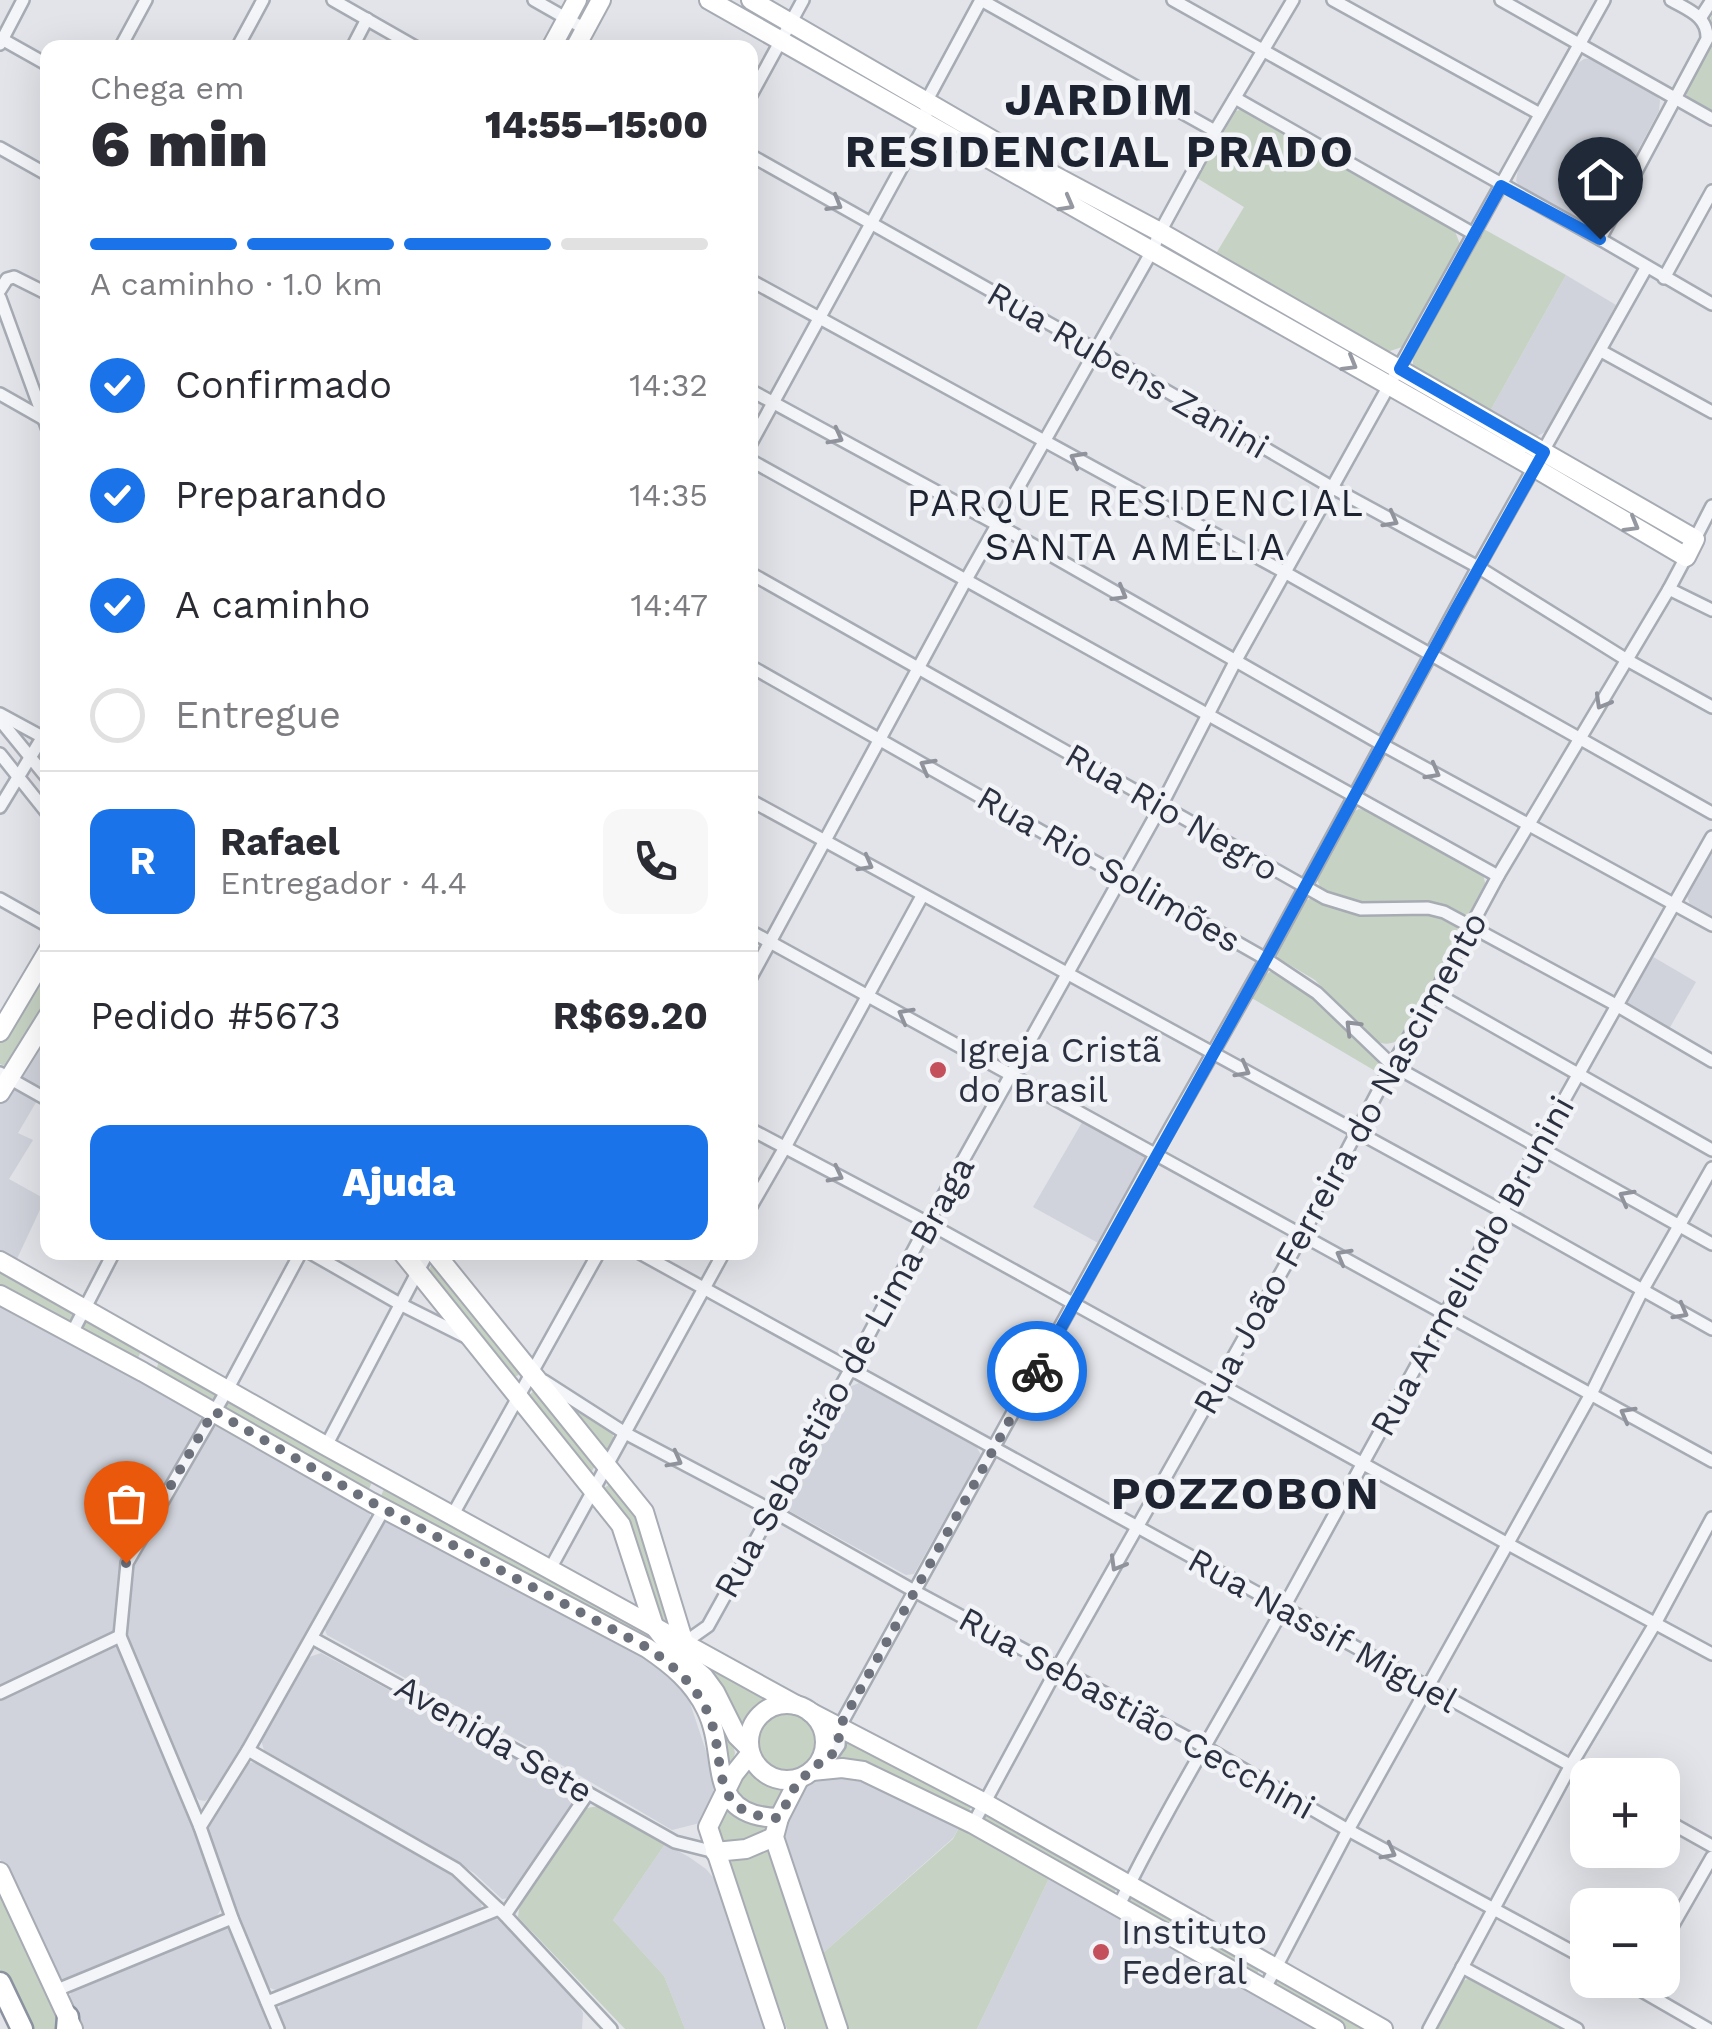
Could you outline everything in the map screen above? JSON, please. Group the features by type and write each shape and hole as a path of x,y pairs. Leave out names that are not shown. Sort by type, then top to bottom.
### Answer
{"highway":[{"path":"0,1982 22,2029"}],"main road":[{"path":"555,40 577,0"},
{"path":"578,40 601,0"},
{"path":"709,0 1389,386 1695,540"},
{"path":"751,0 1400,369 1686,557"},
{"name":"Rua João Ferreira do Nascimento","path":"1686,557 1695,540"},
{"path":"0,1032 40,965"},
{"path":"3,1081 40,1028"},
{"path":"408,1260 621,1525 654,1626 715,1692 757,1767 784,1781 810,1772 842,1768 862,1771 973,1824 1335,2029"},
{"path":"438,1260 644,1512 684,1642"},
{"path":"0,1262 803,1709 984,1802 1383,2029"},
{"path":"0,1295 648,1648 671,1664 707,1710 718,1740 721,1782 731,1800 750,1813 779,1818"},
{"path":"378,1504 383,1478"},
{"path":"775,2029 708,1827 749,1750 750,1731 762,1713 782,1704 803,1709 820,1723 825,1738 824,1752 779,1818 774,1838 838,2029"},
{"path":"715,1852 746,1849 774,1838"},
{"path":"0,1872 70,2025"}],"street":[{"path":"23,0 1,40 40,61"},
{"path":"124,40 146,0"},
{"path":"241,40 263,0"},
{"path":"333,0 403,40"},
{"path":"534,0 584,28"},
{"path":"758,83 803,0"},
{"path":"758,430 926,123 926,102 981,0 1215,131"},
{"path":"1173,0 1712,304"},
{"path":"1194,12 1201,0"},
{"path":"758,964 967,578 1292,0"},
{"path":"1333,0 1540,114"},
{"path":"1501,0 1712,119"},
{"name":"Rua Sebastião de Lima Braga","path":"684,1642 708,1626 1161,806 1236,660 1604,0"},
{"path":"1600,239 1707,38 1708,28 1700,17 1671,0"},
{"path":"1700,17 1712,0"},
{"path":"356,40 367,19"},
{"path":"1235,98 1474,234"},
{"path":"0,148 40,170"},
{"name":"Rua Rubens Zanini","path":"758,160 1478,568 1626,660 1712,706"},
{"path":"1664,278 1712,190"},
{"path":"810,1772 834,1754 840,1726 1646,268"},
{"path":"0,290 14,276 40,290"},
{"path":"758,284 1286,573 1712,813"},
{"path":"0,298 40,407"},
{"path":"1601,351 1712,412"},
{"path":"0,394 40,419"},
{"path":"758,395 998,524 1383,744 1712,925"},
{"path":"758,464 1498,876"},
{"name":"Rua João Ferreira do Nascimento","path":"1695,540 1712,508"},
{"name":"Rua João Ferreira do Nascimento","path":"973,1824 1498,876 1686,557"},
{"name":"Rua Rio Negro","path":"758,578 1325,898 1362,909 1428,908 1444,912 1712,1061"},
{"path":"1669,589 1712,610"},
{"name":"Rua Rio Solimões","path":"758,671 1266,959 1317,993 1392,1065 1712,1244"},
{"path":"0,717 40,737"},
{"path":"0,717 40,770"},
{"path":"0,807 40,745"},
{"path":"0,754 40,804"},
{"path":"758,804 1712,1329"},
{"name":"Rua Armelindo Brunini","path":"1118,1907 1536,1147 1712,836"},
{"path":"758,1194 922,896"},
{"path":"0,899 40,922"},
{"path":"758,935 1712,1461"},
{"path":"1435,994 1712,1150"},
{"path":"3,1081 40,1097"},
{"path":"758,1134 928,1223 1712,1654"},
{"path":"1264,1990 1348,1830 1591,1394 1642,1290 1712,1168"},
{"path":"72,1333 110,1260"},
{"path":"278,2029 120,1636 126,1563 297,1260"},
{"path":"323,1260 474,1340"},
{"path":"326,1446 425,1260"},
{"path":"452,1516 594,1260"},
{"name":"Rua Nassif Miguel","path":"653,1260 1570,1764"},
{"path":"550,1569 719,1260"},
{"name":"Rua Sebastião Cecchini","path":"532,1373 625,1433 1204,1746 1348,1830 1570,1950"},
{"path":"200,1828 312,1638 378,1504"},
{"path":"1575,1758 1712,1518"},
{"path":"0,1693 120,1636"},
{"name":"Avenida Sete","path":"312,1638 675,1842 715,1852"},
{"path":"248,1750 456,1869 502,1912 597,2024 611,2029"},
{"path":"1429,2029 1570,1767"},
{"path":"267,2002 502,1912 588,1793"},
{"path":"675,1842 694,1840 708,1827"},
{"path":"1680,1828 1712,1846"},
{"path":"1680,1913 1712,1858"},
{"path":"57,1990 232,1918"},
{"path":"1462,1967 1577,2029"},
{"path":"1660,1998 1708,2029"},
{"path":"1675,2029 1683,2014"}],"shaded area":[{"path":"1592,58 1653,92 1660,100 1659,111 1602,217 1588,224 1520,187 1516,181 1518,170 1577,64"},
{"path":"1566,275 1616,305 1545,432 1532,439 1489,413"},
{"path":"1712,852 1712,917 1690,905 1687,896"},
{"path":"1650,955 1696,982 1669,1029 1628,1003 1628,994"},
{"path":"40,1038 40,1090 23,1080 22,1070"},
{"path":"20,1088 38,1099 18,1133 33,1140 9,1179 40,1196 40,1210 15,1263 0,1255 0,1104 10,1089"},
{"path":"1084,1119 1145,1156 1100,1244 1033,1207"},
{"path":"0,1300 195,1408 201,1415 123,1561 114,1633 0,1688"},
{"path":"859,1383 976,1446 981,1455 914,1574 906,1575 786,1509 785,1502 849,1387"},
{"path":"219,1422 370,1507 370,1522 242,1746 205,1801 193,1793 126,1633 131,1566 211,1425"},
{"path":"392,1519 644,1651 683,1682 715,1778 711,1806 700,1823 672,1830 327,1635 324,1627 385,1522"},
{"path":"113,1645 120,1647 222,1908 216,1917 63,1981 56,1978 0,1859 0,1699"},
{"path":"321,1653 529,1766 571,1793 574,1802 510,1898 502,1899 459,1863 265,1754 260,1736 309,1657"},
{"path":"257,1762 452,1874 468,1885 482,1905 478,1911 276,1990 267,1987 207,1834 209,1821 246,1763"},
{"path":"852,1772 961,1824 953,1838 822,1954 783,1835 785,1821 803,1785 817,1774"},
{"path":"665,1844 706,1869 725,1891 770,2029 685,2029 664,1976 613,1920"},
{"name":"Instituto Federal","path":"1050,1876 1324,2029 977,2029"},
{"path":"491,1918 501,1920 573,1993 583,2013 582,2029 285,2029 278,2010 284,2000"},
{"path":"222,1927 231,1930 269,2029 80,2029 67,2001 73,1989"}],"green space":[{"path":"1712,15 1712,112 1687,97 1685,87 1705,48"},
{"path":"1243,109 1454,229 1460,244 1402,347 1384,353 1214,257 1244,207 1197,178 1236,111"},
{"path":"1482,228 1566,275 1489,413 1413,370 1413,355"},
{"path":"1167,244 1389,373 1165,248"},
{"path":"1359,809 1372,811 1483,874 1486,887 1472,912 1464,915 1424,903 1357,901 1320,887 1319,872 1351,813"},
{"path":"1313,898 1353,912 1432,915 1455,923 1457,939 1400,1039 1387,1044 1374,1040 1315,980 1278,958 1275,950 1304,901"},
{"path":"1271,971 1299,985 1330,1012 1383,1066 1382,1075 1250,997 1262,977"},
{"path":"40,974 40,1016 11,1064 0,1064 0,1043"},
{"path":"435,1264 522,1370 520,1374 513,1378 431,1276 430,1267"},
{"path":"0,1267 74,1312 71,1320 63,1322 0,1287"},
{"path":"89,1317 137,1344 141,1351 138,1358 132,1360 79,1328"},
{"path":"159,1361 218,1395 215,1401 207,1403 155,1374"},
{"path":"539,1392 597,1462 592,1471 584,1470 530,1401 529,1395"},
{"path":"233,1397 369,1476 369,1489 361,1491 293,1453 221,1406 225,1399"},
{"path":"560,1398 612,1431 614,1441 609,1449 604,1450"},
{"path":"612,1483 634,1509 675,1629 662,1623 604,1492"},
{"path":"393,1488 651,1629 686,1664 732,1741 735,1753 730,1773 690,1678 380,1498 384,1489"},
{"path":"683,1646 775,1699 756,1710 746,1727 738,1725"},
{"path":"786,1710 809,1719 818,1742 809,1765 786,1774 763,1765 754,1742 763,1719"},
{"path":"850,1742 972,1805 969,1811 963,1813 836,1762"},
{"path":"750,1763 761,1776 787,1785 775,1809 750,1809 734,1790"},
{"path":"725,1803 767,1828 753,1840 723,1843 716,1831"},
{"path":"598,1806 665,1844 613,1920 664,1976 685,2029 625,2029 518,1917 520,1903 582,1809"},
{"path":"985,1812 1117,1887 1113,1896 984,1825"},
{"path":"961,1824 1050,1876 977,2029 848,2029 822,1954 953,1839"},
{"path":"759,1849 768,1852 832,2029 787,2029 729,1865 738,1854"},
{"path":"0,1886 66,2029 27,2029 0,1969"},
{"path":"1131,1896 1260,1967 1256,1976 1127,1903"},
{"path":"1275,1977 1375,2029 1344,2029 1272,1984"},
{"path":"1471,1978 1566,2029 1437,2029 1462,1981"}],"way so far":[{"path":"126,1563 214,1411 371,1502 648,1648 671,1664 707,1710 718,1740 721,1782 731,1800 750,1813 779,1818 799,1779 827,1762 838,1745 840,1726 1037,1371"}],"place":[{"name":"Igreja Cristã do Brasil","path":"938,1070"},
{"name":"Instituto Federal","path":"1101,1952"}],"district":[{"name":"JARDIM RESIDENCIAL PRADO","path":"1100,125"},
{"name":"PARQUE RESIDENCIAL SANTA AMÉLIA","path":"1136,525"},
{"name":"POZZOBON","path":"1246,1493"}],"route":[{"path":"1037,1371 1544,452 1400,369 1501,186 1600,239"}]}
